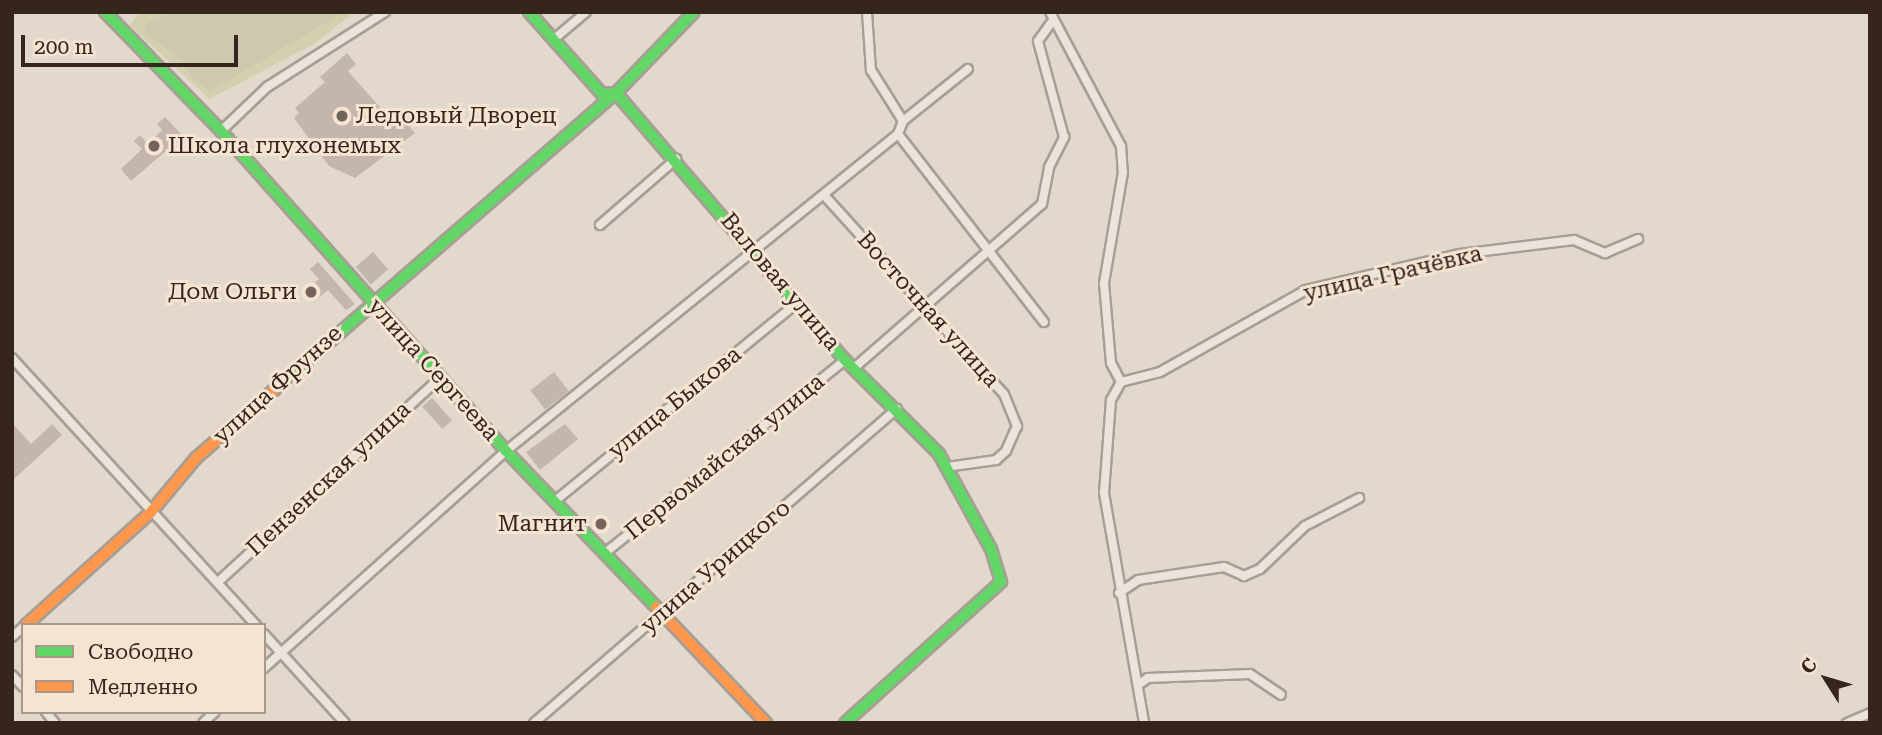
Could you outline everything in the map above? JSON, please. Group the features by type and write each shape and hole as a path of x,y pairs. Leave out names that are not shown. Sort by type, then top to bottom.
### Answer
{"street":[{"name":"улица Сергеева","path":"105,12 220,131 506,451 766,723"},
{"path":"220,131 267,87 385,12"},
{"name":"Валовая улица","path":"528,12 602,94 616,93 676,159 845,360 897,409 947,467 1003,578 845,723"},
{"path":"554,40 586,12"},
{"name":"улица Фрунзе","path":"27,623 151,512 196,458 371,302 616,93 694,12"},
{"path":"867,12 871,70 903,121"},
{"path":"855,368 988,252 1035,215 1064,137 1038,41 1051,16"},
{"path":"1051,16 1121,146 1123,172 1104,283 1111,363 1121,382 1111,400 1104,493 1119,593 1144,723"},
{"path":"266,666 506,451 898,134 903,121 968,69"},
{"path":"898,134 1044,323"},
{"path":"600,225 676,159"},
{"name":"Восточная улица","path":"824,195 1003,394 1017,426 1015,438 996,460 947,467"},
{"name":"улица Грачёвка","path":"1121,382 1160,372 1306,290 1460,254 1574,240 1605,253 1637,239"},
{"name":"улица Быкова","path":"555,501 796,304"},
{"path":"13,360 254,623"},
{"name":"Первомайская улица","path":"605,553 845,360"},
{"name":"Пензенская улица","path":"218,582 441,377"},
{"name":"улица Урицкого","path":"534,723 897,409"},
{"path":"1119,593 1139,580 1224,568 1244,576 1260,569 1306,526 1359,498"},
{"path":"266,636 345,723"},
{"path":"1138,685 1149,678 1250,674 1280,695"},
{"path":"1847,723 1870,713"}],"shaded area":[{"path":"173,12 344,12 210,91 191,77 187,64 145,33 145,24"},
{"path":"354,12 316,43 209,99 130,25 138,14"}],"building":[{"name":"Ледовый Дворец","path":"347,53 356,64 348,71 397,127 405,121 415,133 355,178 329,166 294,118 299,113 295,108 325,82 320,77"},
{"name":"Школа глухонемых","path":"165,117 183,136 131,181 121,169 142,149 134,141 140,135 148,144 162,130 157,124"},
{"path":"373,252 388,269 371,284 356,267"},
{"path":"318,262 355,304 346,310 328,290 314,302 305,292 319,279 310,269"},
{"path":"554,372 569,391 545,409 530,390"},
{"path":"432,398 452,420 442,429 422,407"},
{"path":"12,423 31,444 52,424 62,435 12,481"},
{"path":"565,424 578,439 540,470 526,452"}],"traffic: fast":[{"path":"105,12 221,131 506,451 656,607"},
{"path":"529,12 602,94 616,93 845,360 939,454 991,549 1001,582 845,723"},
{"path":"274,390 616,93 694,12"}],"traffic: slow":[{"path":"28,623 151,512 196,458 274,390"},
{"path":"656,607 766,723"}],"place":[{"name":"Ледовый Дворец","path":"342,116"},
{"name":"Школа глухонемых","path":"154,146"},
{"name":"Дом Ольги","path":"311,292"},
{"name":"Магнит","path":"601,524"}]}
